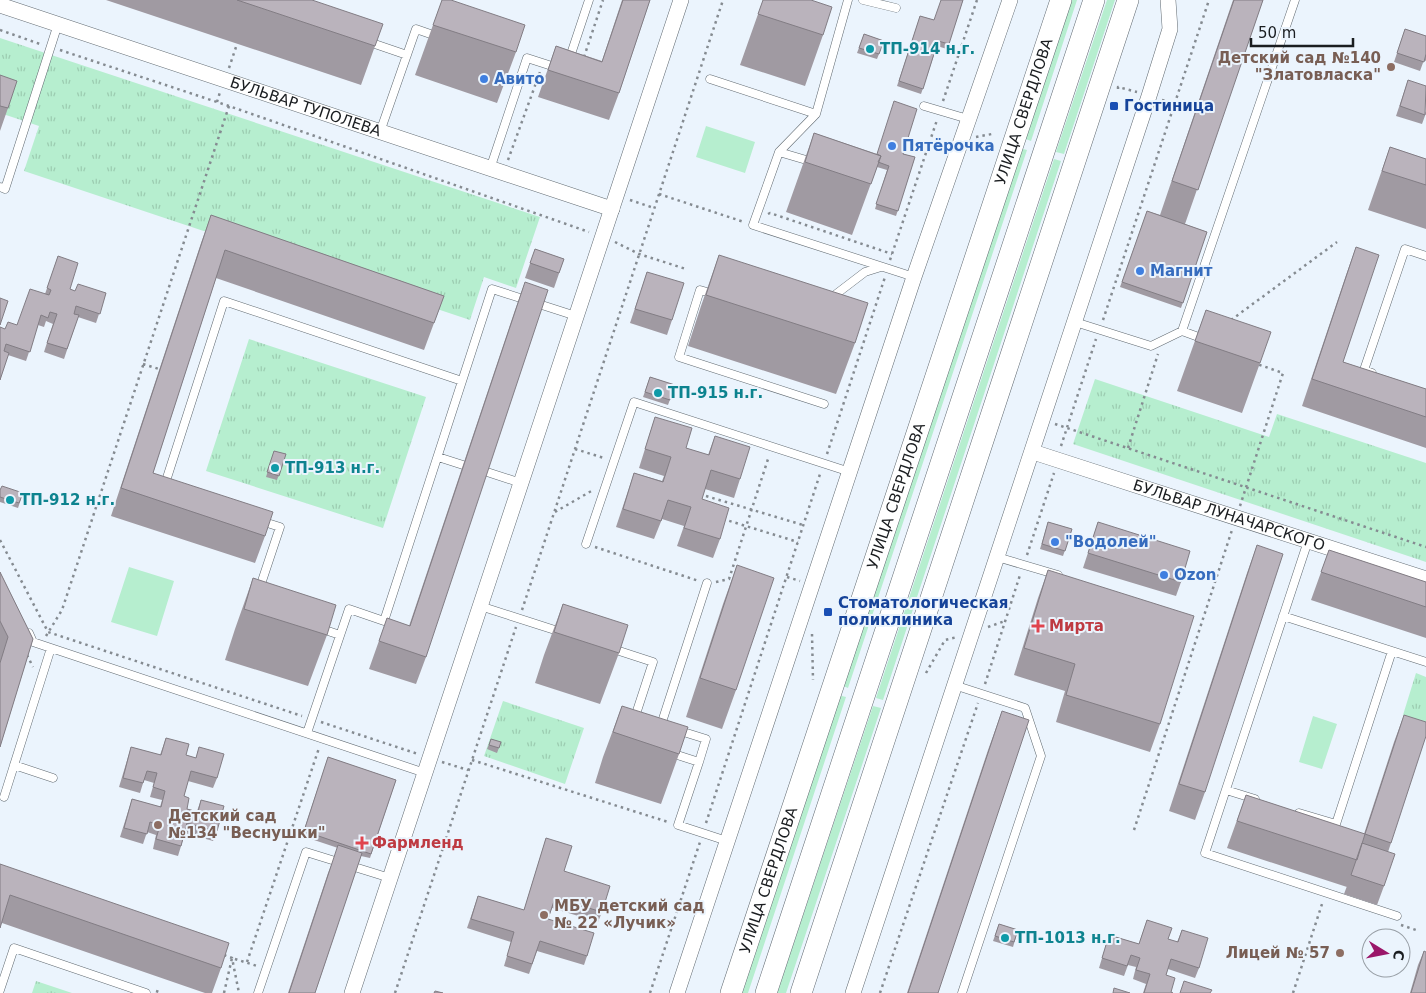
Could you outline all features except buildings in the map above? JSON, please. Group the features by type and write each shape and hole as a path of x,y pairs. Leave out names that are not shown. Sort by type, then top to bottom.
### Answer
{"main road":[{"name":"УЛИЦА СВЕРДЛОВА","path":"731,993 1061,0"},
{"name":"УЛИЦА СВЕРДЛОВА","path":"766,993 1094,0"},
{"path":"801,993 1128,0"}],"street":[{"path":"355,991 390,878 681,0"},
{"path":"677,993 914,278 1010,0"},
{"path":"853,993 1033,452 1170,29 1168,0"},
{"name":"БУЛЬВАР ТУПОЛЕВА","path":"9,5 58,24 612,209"},
{"name":"БУЛЬВАР ЛУНАЧАРСКОГО","path":"1033,452 1426,579"}],"lane":[{"path":"490,169 527,58 565,70 589,0"},
{"path":"848,0 816,114 779,152 753,224 914,278"},
{"path":"863,0 896,8"},
{"path":"1182,331 1295,0"},
{"path":"0,187 5,189 58,24"},
{"path":"380,132 416,29 443,38"},
{"path":"361,40 407,55"},
{"path":"515,63 524,66"},
{"path":"710,79 816,114"},
{"path":"924,106 968,119"},
{"path":"779,152 821,165"},
{"path":"1382,376 1364,370 1405,249 1426,256"},
{"path":"822,305 865,272 884,268"},
{"path":"307,733 349,609 384,621 492,289 576,316"},
{"path":"718,295 700,290 679,357 824,404"},
{"path":"173,491 164,488 224,301 462,381"},
{"path":"1075,322 1151,346 1182,331 1214,342"},
{"path":"586,544 634,402 772,445 850,472"},
{"path":"438,457 463,465"},
{"path":"487,472 521,483"},
{"path":"254,518 280,527 256,598"},
{"path":"1308,541 1205,853 1395,919"},
{"path":"997,557 1069,578"},
{"path":"707,584 662,725 706,739 678,825 727,841"},
{"path":"480,606 572,636"},
{"path":"1283,616 1426,662"},
{"path":"26,627 33,642 425,773"},
{"path":"314,627 340,635"},
{"path":"599,645 653,662 631,730"},
{"path":"4,797 51,648"},
{"path":"1290,810 1336,824 1392,651"},
{"path":"954,685 1026,708 1041,756 962,993"},
{"path":"664,750 699,762"},
{"path":"14,765 53,778"},
{"path":"1226,790 1262,802"},
{"path":"258,993 306,852 390,878"},
{"path":"0,990 14,948 146,993"}],"path":[{"path":"395,993 723,0"},
{"path":"650,993 798,542 884,268 892,254 976,0"},
{"path":"880,993 1006,621 1055,470 1056,460 1209,0"},
{"path":"0,30 229,106 603,236 639,254 686,270"},
{"path":"62,610 229,106"},
{"path":"658,194 753,224 770,213 892,254"},
{"path":"1229,322 1337,242"},
{"path":"1128,448 1160,349"},
{"path":"1134,830 1283,373 1255,363"},
{"path":"143,364 159,369"},
{"path":"1053,423 1426,547"},
{"path":"586,544 707,584 729,579 772,445"},
{"path":"575,449 614,461"},
{"path":"554,513 607,482"},
{"path":"706,496 803,525"},
{"path":"720,518 798,542"},
{"path":"0,540 48,632 468,770"},
{"path":"922,680 945,640 1006,621"},
{"path":"25,651 33,667"},
{"path":"247,962 322,738"},
{"path":"472,760 678,825"},
{"path":"1293,993 1323,900 1332,902"},
{"path":"1395,919 1416,930"},
{"path":"223,954 266,969"},
{"path":"224,993 232,958"},
{"path":"232,958 239,993"}],"green space":[{"path":"1069,0 1077,0 1031,141 1023,138"},
{"path":"1107,0 1115,0 1064,154 1056,152"},
{"path":"0,38 540,217 516,288 484,277 470,320 24,171 39,126 0,113"},
{"path":"706,126 755,142 745,173 696,157"},
{"path":"1019,148 1027,150 848,688 841,685"},
{"path":"1054,159 1061,161 883,700 876,698"},
{"path":"249,339 426,397 383,528 206,471"},
{"path":"1095,379 1269,437 1277,414 1426,463 1426,562 1073,444"},
{"path":"129,567 174,581 157,636 111,622"},
{"path":"1416,673 1426,677 1426,723 1403,715"},
{"path":"838,695 846,697 748,993 740,993"},
{"path":"503,701 584,728 565,784 484,756"},
{"path":"873,706 881,708 786,993 777,993"},
{"path":"1313,716 1337,724 1322,769 1299,762"},
{"path":"36,981 72,993 32,993"}],"place":[{"name":"ТП-914 н.г.","path":"870,49"},
{"name":"Детский сад №140 \"Златовласка\"","path":"1391,67"},
{"name":"Авито","path":"484,79"},
{"name":"Гостиница","path":"1114,106"},
{"name":"Пятёрочка","path":"892,146"},
{"name":"Магнит","path":"1140,271"},
{"name":"ТП-915 н.г.","path":"658,393"},
{"name":"ТП-913 н.г.","path":"275,468"},
{"name":"ТП-912 н.г.","path":"10,500"},
{"name":"\"Водолей\"","path":"1055,542"},
{"name":"Ozon","path":"1164,575"},
{"name":"Стоматологическая поликлиника","path":"828,612"},
{"name":"Мирта","path":"1038,626"},
{"name":"Детский сад №134 \"Веснушки\"","path":"158,825"},
{"name":"Фармленд","path":"362,843"},
{"name":"МБУ детский сад № 22 «Лучик»","path":"544,915"},
{"name":"ТП-1013 н.г.","path":"1005,938"},
{"name":"Лицей № 57","path":"1340,953"}]}
